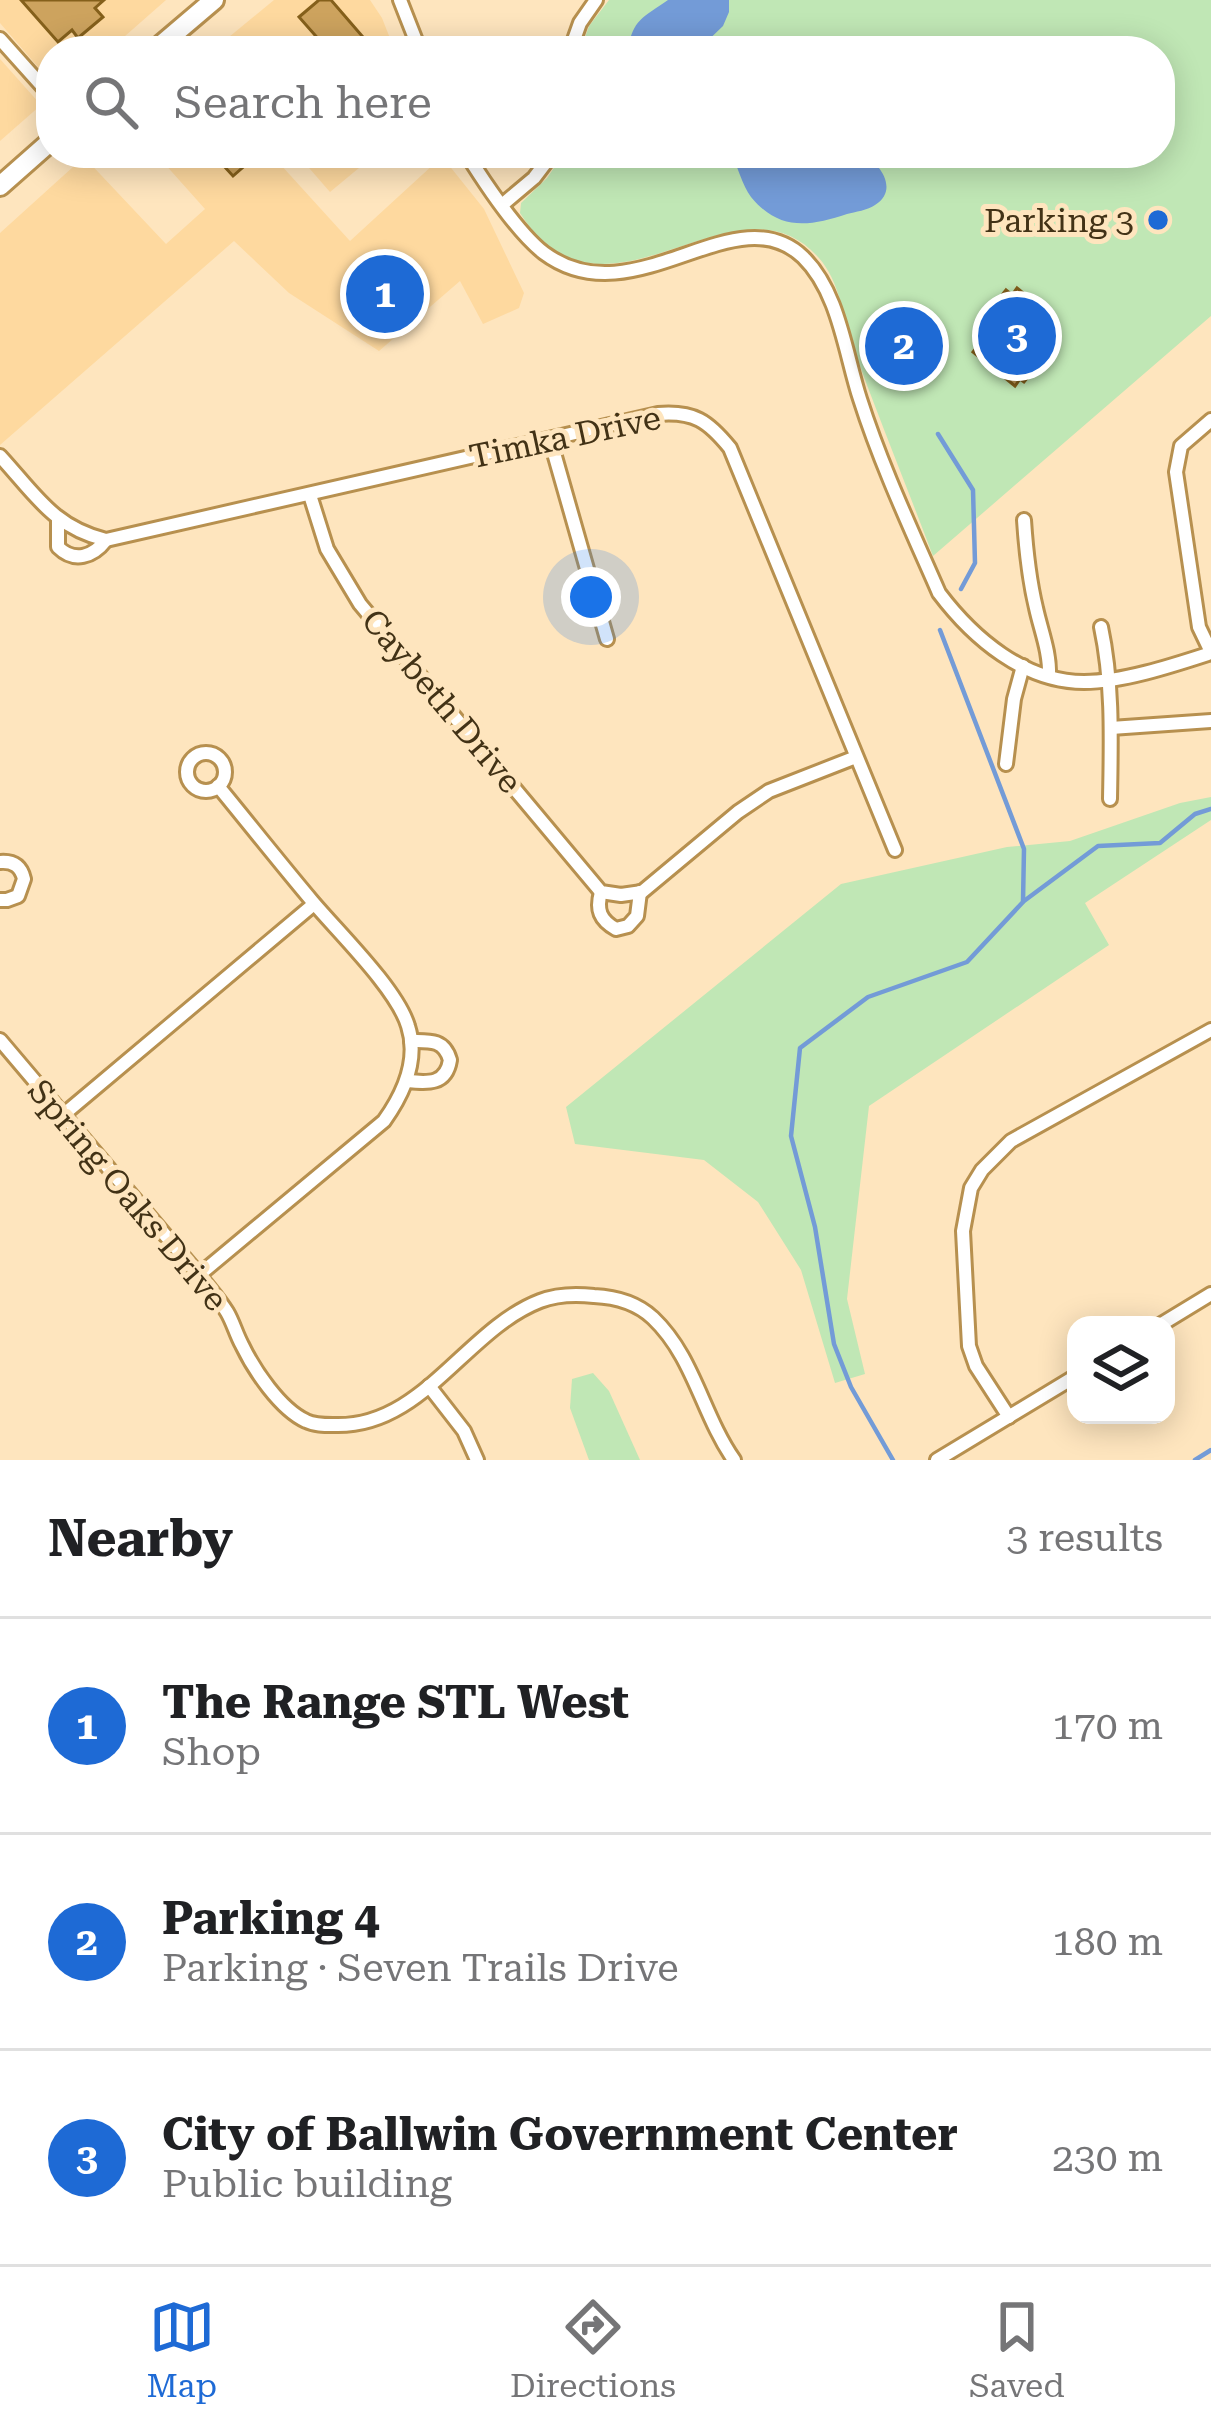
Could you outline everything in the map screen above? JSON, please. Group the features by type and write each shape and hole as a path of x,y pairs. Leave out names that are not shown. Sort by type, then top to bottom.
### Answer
{"highway":[{"path":"172,36 214,0"},
{"path":"0,186 36,154"}],"street":[{"path":"400,0 414,36"},
{"path":"575,36 596,0"},
{"path":"0,39 36,79"},
{"path":"477,168 528,238 562,264 587,272 611,275 758,237 779,241 800,254 821,279 860,401 939,593 959,620 991,649 1049,676 1079,683 1108,681 1211,652 1199,627 1176,472 1181,446 1211,420"},
{"path":"502,204 542,168"},
{"name":"Timka Drive","path":"0,455 58,520 82,535 106,540 658,414 694,416 730,448 895,850"},
{"path":"550,439 607,639"},
{"name":"Caybeth Drive","path":"310,495 327,549 360,604 601,892 599,912 604,923 616,929 628,926 637,916 640,892 738,812 769,791 856,757"},
{"name":"Timka Drive","path":"58,520 58,547 64,553 88,555 106,540"},
{"path":"1024,520 1028,572 1049,676"},
{"path":"1101,627 1108,658 1110,799"},
{"path":"1006,764 1023,666"},
{"path":"1111,728 1211,721"},
{"path":"199,1275 384,1120 407,1081 411,1042 399,1006 218,786"},
{"path":"0,862 14,863 25,879 18,896 0,900"},
{"path":"601,892 640,892"},
{"path":"63,1115 314,904"},
{"path":"1009,1417 976,1366 969,1346 963,1231 971,1188 1011,1141 1211,1030"},
{"name":"Spring Oaks Drive","path":"0,1040 199,1275 228,1313 242,1347 269,1390 303,1420 324,1425 382,1418 430,1386 499,1326 538,1302 557,1295 616,1299 648,1313 674,1342 734,1460"},
{"path":"407,1081 440,1079 450,1060 438,1042 411,1042"},
{"path":"1175,1316 1211,1294"},
{"path":"937,1460 1067,1382"},
{"path":"430,1386 464,1431 477,1460"}],"shaded area":[{"path":"0,0 166,0 125,36 36,36 36,65 0,23"},
{"path":"274,0 370,0 389,36 230,36"},
{"path":"0,59 36,99 36,109 0,141"},
{"path":"72,168 94,168 166,244 205,209 168,168 284,168 350,241 430,168 451,168 484,209 524,293 519,308 483,324 460,281 379,351 289,293 234,241 0,445 0,233"},
{"path":"309,168 359,168 330,192"}],"green space":[{"path":"609,0 1211,0 1211,316 933,556 854,350 837,290 818,257 784,234 748,230 629,261 590,263 553,250 520,213 521,203 554,168 1175,168 1175,36 585,36"},
{"path":"1211,797 1211,820 1085,903 1109,945 869,1106 847,1299 865,1374 835,1383 801,1270 758,1202 704,1160 575,1144 566,1107 841,884 1007,847 1070,841"},
{"path":"593,1373 609,1391 640,1460 589,1460 570,1408 572,1379"}],"water":[{"path":"668,0 729,0 723,26 713,36 632,36 646,15"},
{"path":"737,168 879,168 886,191 875,205 861,211 796,223 773,216 745,187"}],"building":[{"path":"21,0 104,0 95,8 103,17 80,36 72,30 65,36 53,36"},
{"path":"319,0 331,0 362,36 316,36 299,17"},
{"path":"1017,288 1033,301 1025,311 1059,339 1024,382 1020,379 1015,386 973,352 985,327 980,323 1006,290 1012,295"}],"waterway":[{"path":"938,434 973,490 975,563 961,589"},
{"path":"893,1460 851,1387 834,1344 815,1227 791,1136 800,1048 868,997 967,962 1023,902 1024,849 940,630"},
{"path":"1024,901 1098,846 1160,843 1195,814 1211,809"},
{"path":"1195,1460 1211,1450"}],"place":[{"name":"Parking 3","path":"1158,220"},
{"name":"The Range STL West","path":"385,294"},
{"name":"City of Ballwin Government Center","path":"1017,336"},
{"name":"Parking 4","path":"904,346"}]}
